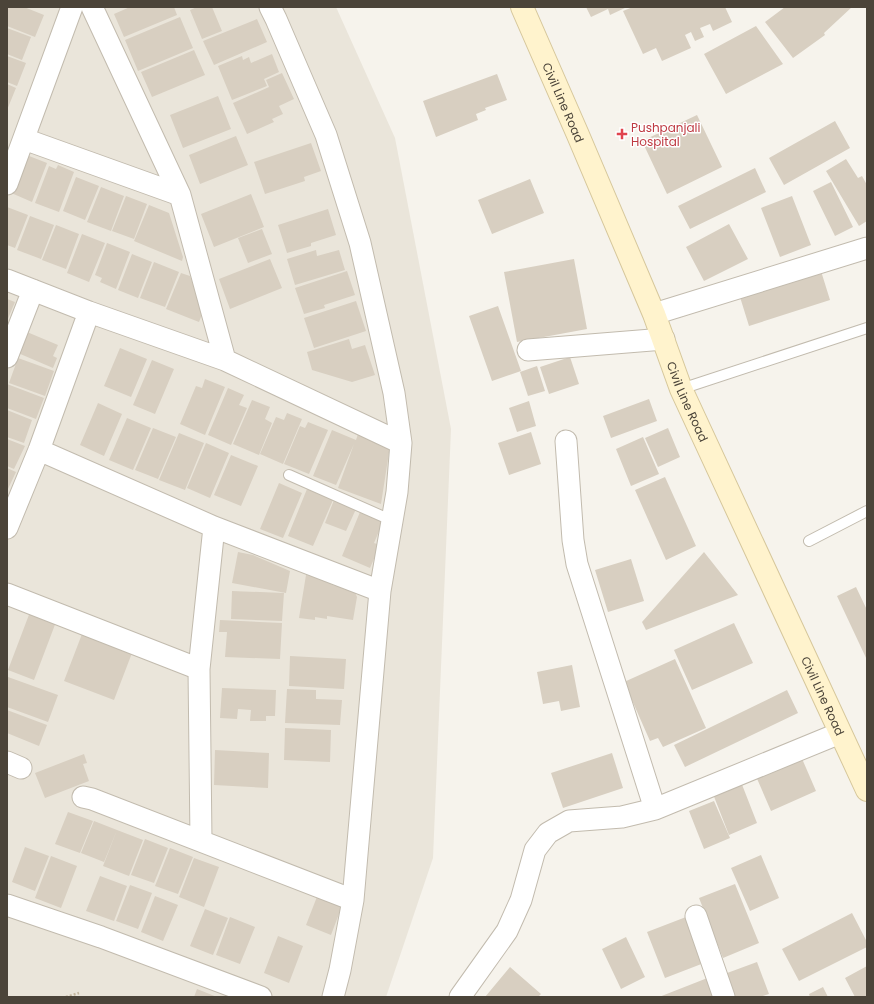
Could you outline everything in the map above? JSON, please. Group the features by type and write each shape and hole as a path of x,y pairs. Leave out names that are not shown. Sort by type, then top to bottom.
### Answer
{"street":[{"path":"7,184 72,7"},
{"path":"92,7 180,195 225,360"},
{"path":"270,7 326,135 360,243 394,393 401,443 398,492 380,591 353,900 340,970 333,997"},
{"name":"Civil Line Road","path":"522,7 654,314 681,389 867,790"},
{"path":"24,139 180,195"},
{"path":"654,314 867,248"},
{"path":"7,280 88,312 225,360 401,443"},
{"path":"7,357 33,290"},
{"path":"7,528 39,450 88,312"},
{"path":"528,350 664,339"},
{"path":"566,441 573,540 577,564 655,809"},
{"path":"39,450 214,527 380,591"},
{"path":"201,840 199,669 214,527"},
{"path":"7,594 199,669"},
{"path":"460,997 507,931 521,900 535,850 548,833 569,821 622,817 655,809 840,733"},
{"path":"84,797 201,840 353,900"},
{"path":"7,905 101,937 261,997"},
{"path":"696,916 724,997"}],"lane":[{"path":"681,389 866,331"},
{"path":"289,476 393,521"},
{"path":"809,541 867,511"}],"path":[{"path":"66,997 79,993"}],"shaded area":[{"path":"7,7 336,7 395,138 451,429 433,858 386,997 7,997"}],"building":[{"path":"7,7 24,7 44,15 35,37 7,26"},
{"path":"130,7 174,7 177,15 124,37 114,14"},
{"path":"197,7 212,7 222,31 202,39 190,10"},
{"path":"586,7 627,7 610,15 608,9 591,17"},
{"path":"633,7 725,7 732,22 713,31 710,24 700,28 704,37 695,41 691,32 685,35 691,48 662,61 656,48 643,54 623,11"},
{"path":"785,7 852,7 824,33 825,35 793,58 765,22"},
{"path":"180,17 193,48 138,71 125,40"},
{"path":"257,19 267,42 214,65 203,41"},
{"path":"756,26 783,64 726,94 704,54"},
{"path":"7,28 31,37 22,60 7,54"},
{"path":"194,50 205,75 152,97 141,72"},
{"path":"272,54 279,72 264,79 267,86 232,100 218,66 242,56 243,60 249,57 251,63"},
{"path":"7,56 26,63 17,86 7,82"},
{"path":"282,73 294,99 279,106 283,114 272,119 274,122 247,134 233,103 269,87 266,80"},
{"path":"497,74 507,100 485,108 486,110 476,114 478,120 436,137 423,101"},
{"path":"7,84 16,88 7,110"},
{"path":"218,96 231,129 183,148 170,115"},
{"path":"697,115 722,167 667,194 642,141"},
{"path":"835,121 850,148 784,185 769,158"},
{"path":"236,136 248,165 200,184 189,155"},
{"path":"311,143 321,171 304,177 305,181 265,194 254,162"},
{"path":"24,154 47,163 32,202 9,192"},
{"path":"846,159 858,178 862,176 867,185 867,221 859,226 826,171"},
{"path":"58,165 74,172 59,212 35,203 49,166 56,169"},
{"path":"755,168 766,192 690,229 678,206"},
{"path":"76,177 99,186 85,220 63,211"},
{"path":"530,179 544,213 492,234 478,200"},
{"path":"831,182 853,227 835,236 813,191"},
{"path":"101,187 124,196 111,231 87,222"},
{"path":"251,194 264,227 214,247 201,214"},
{"path":"126,196 147,204 134,239 112,231"},
{"path":"792,196 811,245 780,257 761,208"},
{"path":"149,205 169,213 183,257 182,261 134,241"},
{"path":"7,207 28,215 15,248 7,245"},
{"path":"328,209 336,235 311,243 311,246 287,253 278,225"},
{"path":"30,216 54,225 41,259 17,250"},
{"path":"729,224 748,259 704,281 686,247"},
{"path":"56,225 79,234 66,269 42,260"},
{"path":"262,229 272,254 248,263 238,238"},
{"path":"82,234 105,243 89,282 67,273"},
{"path":"107,243 130,252 116,289 100,282 102,278 95,275"},
{"path":"316,250 317,256 339,250 345,270 295,285 287,259"},
{"path":"132,254 152,262 138,298 118,290"},
{"path":"270,259 282,288 230,309 219,279"},
{"path":"574,259 587,329 517,342 504,272"},
{"path":"154,262 179,272 165,307 140,298"},
{"path":"347,271 355,295 324,305 325,308 304,314 295,288"},
{"path":"821,271 830,300 749,326 740,297"},
{"path":"181,273 190,276 203,312 199,322 166,309"},
{"path":"7,299 15,302 7,321"},
{"path":"356,301 366,331 314,348 304,318"},
{"path":"498,306 521,371 492,381 469,316"},
{"path":"27,332 58,345 53,356 57,358 53,368 18,353"},
{"path":"349,339 352,349 365,345 375,375 352,382 312,370 307,352"},
{"path":"120,348 147,359 131,397 104,386"},
{"path":"570,357 579,384 549,394 540,367"},
{"path":"18,358 54,371 45,396 9,383"},
{"path":"152,360 174,369 155,414 133,405"},
{"path":"537,366 545,391 528,396 520,372"},
{"path":"205,379 225,387 205,435 180,424 196,386 202,388"},
{"path":"7,384 44,398 36,419 7,408"},
{"path":"228,388 244,395 239,405 247,408 231,445 208,435"},
{"path":"649,399 657,421 611,438 603,416"},
{"path":"252,400 270,407 265,419 272,423 259,455 233,444"},
{"path":"529,401 536,426 517,432 509,408"},
{"path":"98,403 122,414 104,456 80,445"},
{"path":"7,410 32,420 24,443 7,437"},
{"path":"287,413 302,419 283,464 260,454 276,417 284,420"},
{"path":"127,418 151,428 133,470 109,460"},
{"path":"308,422 328,430 309,474 284,464 300,426 305,428"},
{"path":"153,428 176,437 158,479 135,470"},
{"path":"668,428 680,457 658,467 645,438"},
{"path":"332,430 356,440 358,434 390,446 381,504 338,488 354,444 336,485 313,476"},
{"path":"531,432 541,464 509,475 498,443"},
{"path":"179,433 204,443 185,490 159,480"},
{"path":"643,437 659,474 631,486 616,449"},
{"path":"7,439 25,446 14,469 7,466"},
{"path":"206,443 229,453 210,498 187,488"},
{"path":"231,455 258,466 241,506 214,495"},
{"path":"7,468 16,472 7,491"},
{"path":"665,477 696,546 666,560 635,490"},
{"path":"279,483 302,493 283,538 260,529"},
{"path":"307,489 333,500 313,546 288,536"},
{"path":"334,500 356,509 346,531 325,523"},
{"path":"360,512 383,522 374,543 380,545 370,568 342,556"},
{"path":"238,552 253,555 290,571 286,593 232,583"},
{"path":"704,552 738,595 646,630 642,622"},
{"path":"631,559 644,601 608,612 595,570"},
{"path":"306,575 330,578 332,585 353,588 357,597 353,620 327,616 327,619 315,617 315,620 299,618"},
{"path":"856,587 867,610 867,660 837,596"},
{"path":"232,591 284,593 282,621 231,619"},
{"path":"30,612 56,622 34,680 8,670"},
{"path":"220,620 282,623 280,659 225,657 227,632 219,632"},
{"path":"734,623 753,663 692,690 674,650"},
{"path":"82,634 132,653 114,700 64,681"},
{"path":"290,656 346,659 344,689 289,686"},
{"path":"675,659 706,728 663,747 658,738 650,741 624,682"},
{"path":"572,665 580,707 561,711 559,701 543,704 537,672"},
{"path":"8,677 58,695 48,722 7,707"},
{"path":"222,688 276,690 275,716 266,716 266,721 250,721 251,710 238,709 237,719 220,718"},
{"path":"287,689 316,690 316,699 342,700 340,725 285,723"},
{"path":"787,690 798,713 685,767 674,745"},
{"path":"7,710 47,725 39,746 7,733"},
{"path":"285,728 331,730 330,762 284,760"},
{"path":"215,750 269,753 268,788 214,785"},
{"path":"612,753 623,788 563,808 551,773"},
{"path":"84,754 87,763 83,764 89,781 45,798 35,773"},
{"path":"800,754 816,791 771,811 755,774"},
{"path":"741,782 757,823 729,835 713,794"},
{"path":"714,801 730,838 704,849 689,811"},
{"path":"68,812 93,821 80,853 55,844"},
{"path":"94,821 117,830 104,862 81,853"},
{"path":"117,830 143,840 129,876 103,866"},
{"path":"145,839 168,848 154,883 131,875"},
{"path":"25,847 49,856 35,891 12,882"},
{"path":"170,848 193,857 178,894 155,886"},
{"path":"761,855 779,898 750,911 731,868"},
{"path":"51,856 77,866 61,908 35,898"},
{"path":"194,858 219,867 204,907 179,897"},
{"path":"100,876 127,886 114,921 86,911"},
{"path":"735,884 759,943 723,958 699,898"},
{"path":"130,885 152,893 138,929 116,921"},
{"path":"320,889 345,898 331,935 306,925"},
{"path":"155,896 178,905 163,941 141,932"},
{"path":"205,909 228,918 213,955 190,946"},
{"path":"852,913 867,942 867,947 799,981 782,949"},
{"path":"230,917 255,927 240,964 216,955"},
{"path":"686,917 704,963 665,978 647,932"},
{"path":"278,936 303,946 289,983 264,973"},
{"path":"626,937 645,977 621,989 602,949"},
{"path":"757,962 769,994 760,997 727,997 719,976"},
{"path":"867,966 867,997 855,997 845,978"},
{"path":"510,967 541,994 538,997 485,997"},
{"path":"710,977 717,997 659,997"},
{"path":"823,987 828,997 810,997 809,994"},
{"path":"197,989 217,997 194,997"}],"place":[{"name":"Pushpanjali Hospital","path":"622,134"}]}
